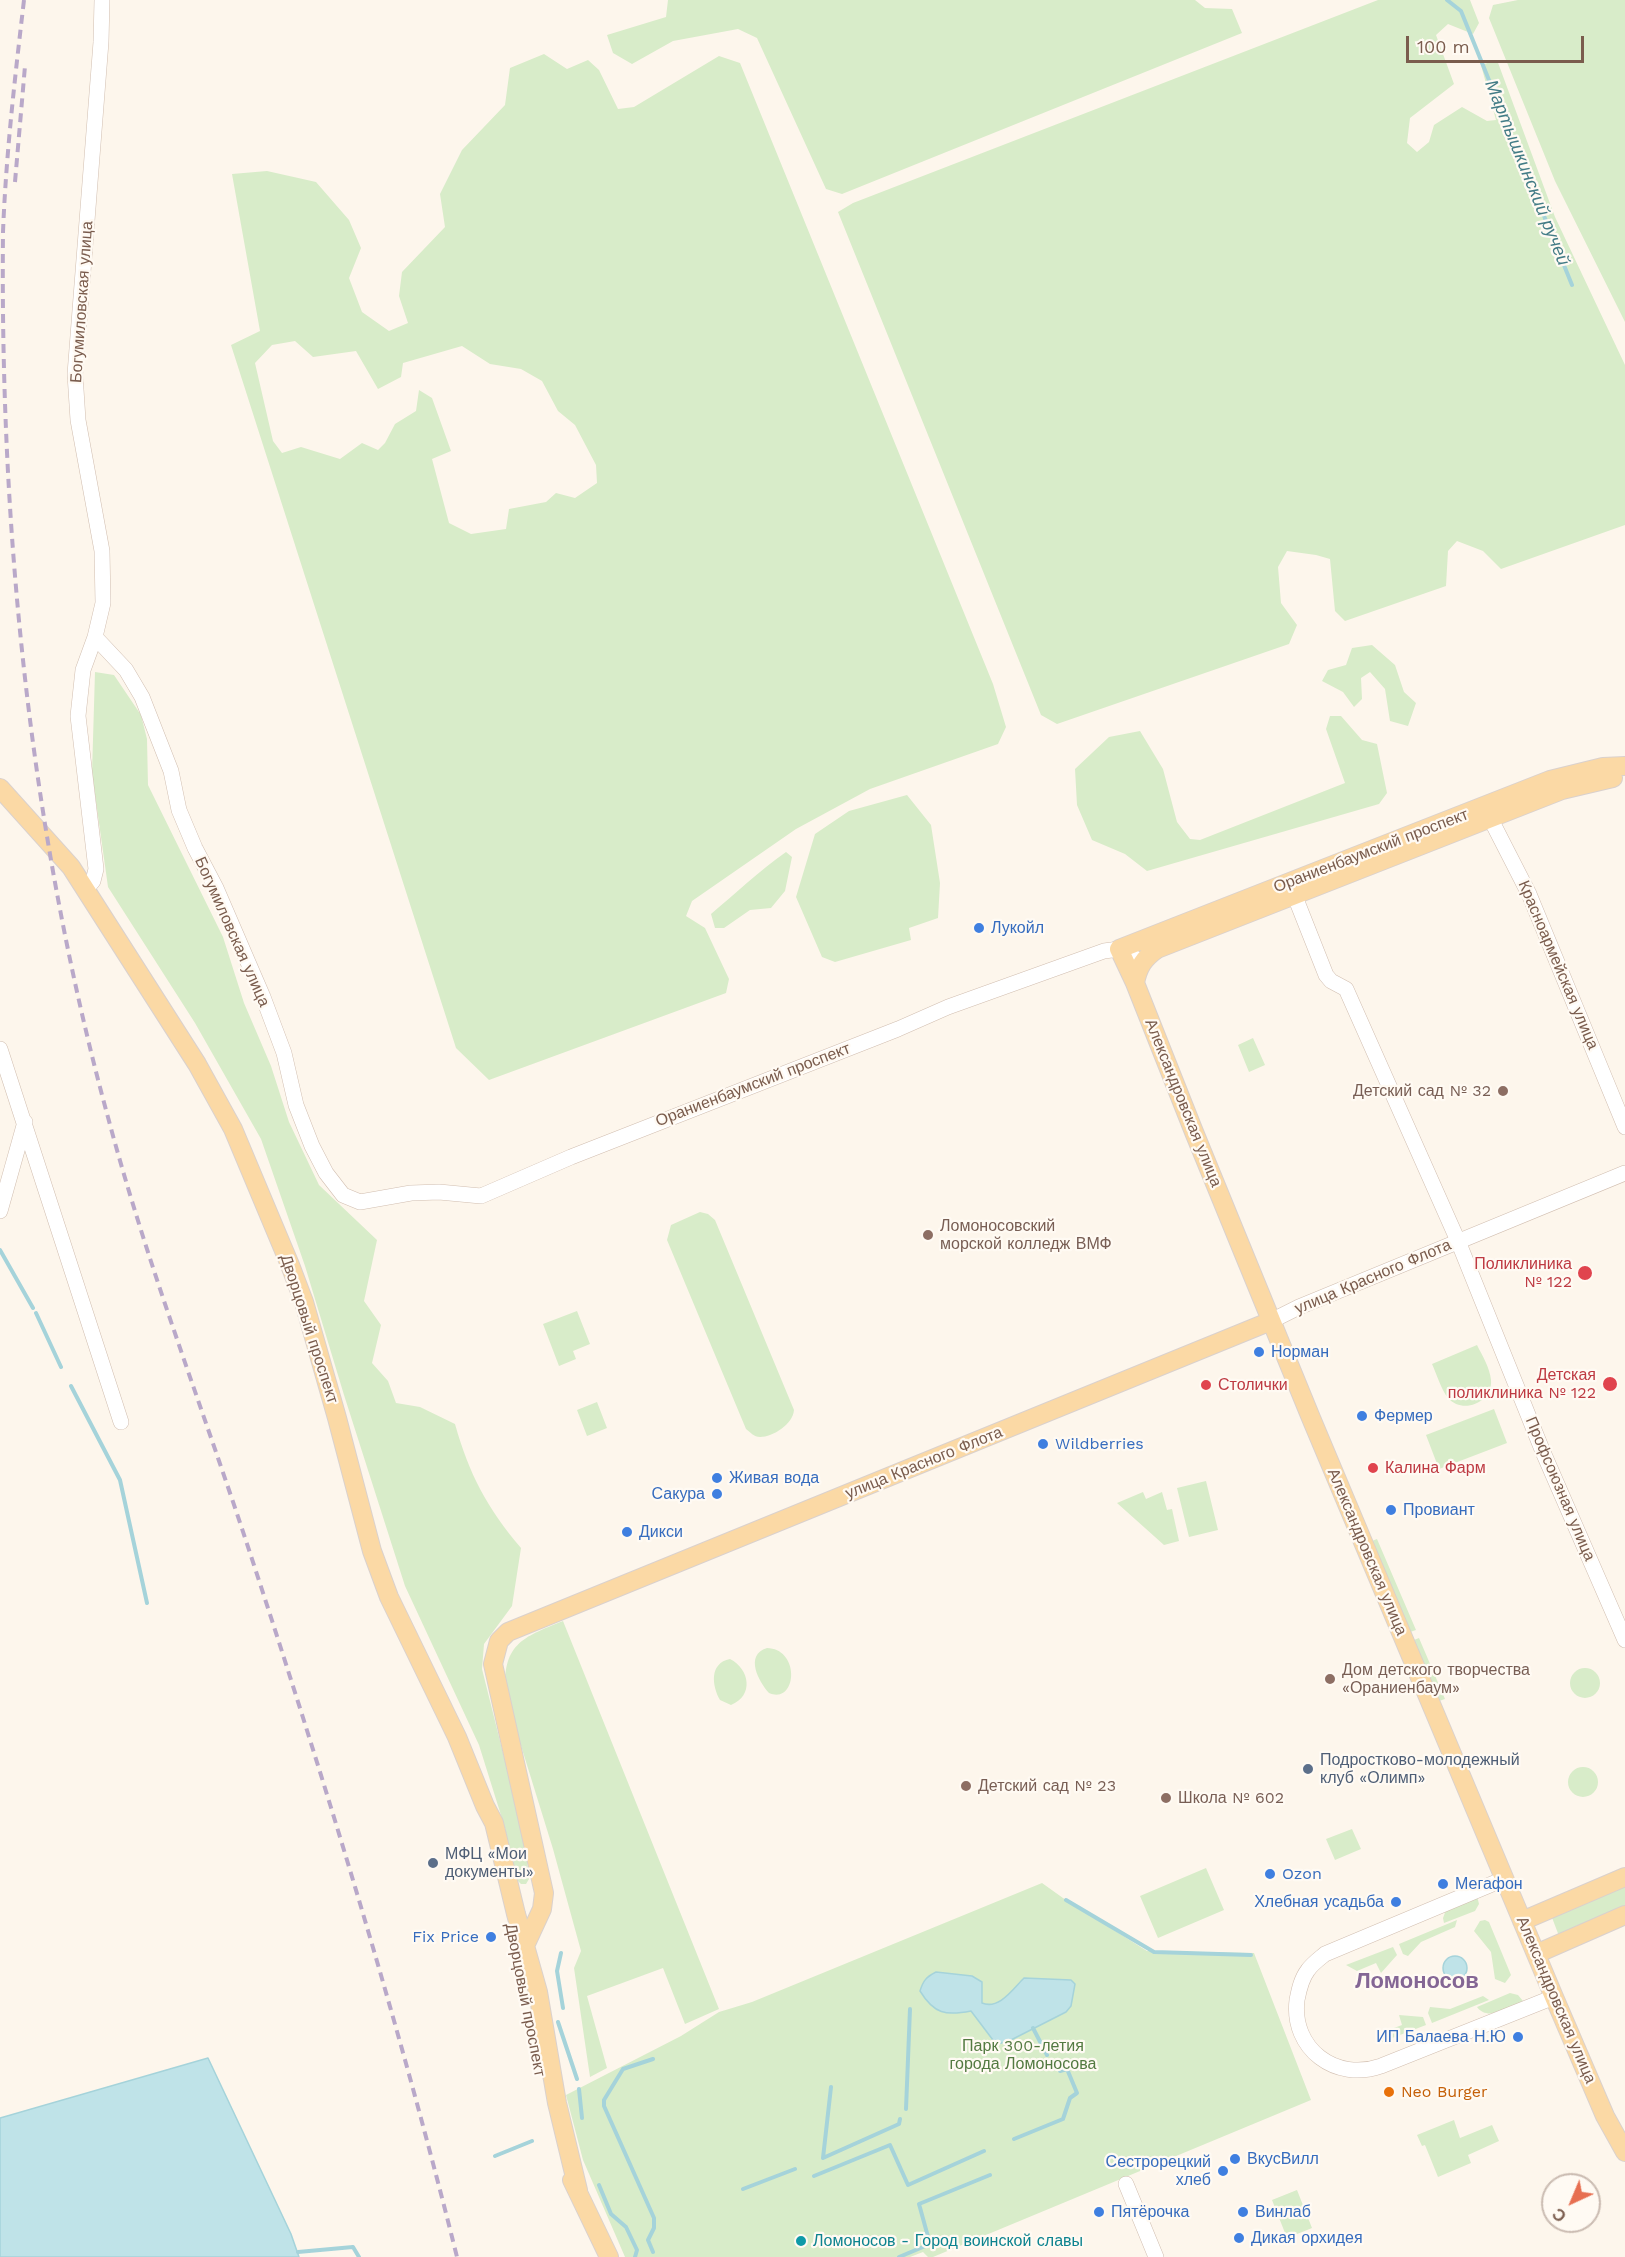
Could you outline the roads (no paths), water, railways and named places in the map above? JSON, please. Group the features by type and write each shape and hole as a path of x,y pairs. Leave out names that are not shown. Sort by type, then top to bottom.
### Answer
{"main road":[{"name":"Ораниенбаумский проспект","path":"1487,813 1550,780 1604,767 1625,766"},
{"name":"Ораниенбаумский проспект","path":"1119,949 1292,889 1487,813 1562,790 1625,776"},
{"name":"Дворцовый проспект","path":"0,788 71,867 197,1064 233,1129 303,1302 375,1560 406,1634 457,1737 494,1823 538,1992 557,2103 578,2190 609,2257"},
{"name":"Ораниенбаумский проспект","path":"1142,962 1157,949 1292,889"},
{"name":"Александровская улица","path":"1119,949 1135,983 1271,1321 1504,1879 1605,2116 1625,2152"},
{"path":"1135,983 1142,962"},
{"name":"улица Красного Флота","path":"524,1942 544,1902 536,1850 493,1664 499,1641 508,1632 1271,1321"},
{"name":"Дворцовый проспект","path":"485,1806 485,1822 524,1942"},
{"path":"509,1886 524,1891 535,1883 536,1850"},
{"path":"1522,1921 1625,1877"},
{"path":"1536,1954 1625,1916"}],"street":[{"name":"Богумиловская улица","path":"86,889 93,881 96,869 78,716 83,670 95,638 103,603 102,551 78,420 75,374 101,42 102,0"},
{"name":"Богумиловская улица","path":"95,638 126,670 142,697 171,771 179,810 216,888 267,1008 284,1053 296,1105 312,1146 326,1173 343,1195 360,1202 383,1197"},
{"name":"Красноармейская улица","path":"1487,813 1530,894 1625,1127"},
{"name":"Профсоюзная улица","path":"1292,889 1326,975 1331,981 1346,989 1458,1241 1543,1452 1625,1640"},
{"name":"Ораниенбаумский проспект","path":"383,1197 439,1192 481,1196 571,1157 887,1034 948,1007 1104,951 1119,949"},
{"path":"1119,949 1142,962"},
{"path":"0,1049 121,1422"},
{"path":"0,1211 25,1121"},
{"name":"улица Красного Флота","path":"1271,1321 1299,1307 1625,1173"},
{"path":"1504,1879 1325,1954 1308,1970 1299,1990 1297,2019 1301,2031 1315,2053 1323,2060 1339,2068 1362,2071 1381,2066 1554,1997"},
{"path":"1126,2184 1156,2257"}],"water":[{"path":"1455,1956 1463,1960 1467,1968 1463,1976 1455,1980 1447,1976 1443,1968 1447,1960"},
{"path":"936,1972 972,1976 982,1982 982,2003 988,2004 1000,2001 1024,1978 1071,1980 1075,1984 1071,2006 1066,2012 1007,2042 996,2044 971,2011 941,2012 925,1999 920,1991 921,1988 927,1978"},
{"path":"208,2058 291,2234 299,2257 0,2257 0,2118"}],"waterway":[{"name":"Мартышкинский ручей","path":"1447,0 1461,11 1572,285"},
{"path":"0,1250 33,1308"},
{"path":"36,1313 61,1367"},
{"path":"71,1386 120,1480 147,1603"},
{"path":"1066,1900 1154,1952 1251,1955"},
{"path":"561,1953 557,1971 563,2008"},
{"path":"906,2109 910,2009"},
{"path":"558,2022 577,2079"},
{"path":"1033,2028 1047,2055"},
{"path":"653,2059 623,2069 604,2100 604,2106 654,2218 654,2228 648,2240 653,2252"},
{"path":"1014,2139 1063,2119 1070,2098 1077,2093 1067,2069 1060,2071"},
{"path":"823,2158 831,2087"},
{"path":"579,2089 582,2118"},
{"path":"823,2158 899,2124 900,2119"},
{"path":"495,2156 532,2141"},
{"path":"814,2176 890,2145 908,2185 984,2151"},
{"path":"743,2189 795,2169"},
{"path":"899,2257 930,2244 919,2204 990,2175"},
{"path":"599,2185 611,2214 626,2227 637,2250 635,2257"},
{"path":"298,2252 353,2247 359,2257"}],"railway":[{"path":"24,0 4,203 3,344 7,456 14,568 25,680 40,792 59,903 82,1012 124,1176 158,1284 250,1553 333,1815 386,1991 457,2257"},
{"path":"15,182 25,66"}],"place":[{"name":"Лукойл","path":"979,928"},
{"name":"Детский сад № 32","path":"1503,1091"},
{"name":"Ломоносовский морской колледж ВМФ","path":"928,1235"},
{"name":"Поликлиника № 122","path":"1585,1273"},
{"name":"Норман","path":"1259,1352"},
{"name":"Детская поликлиника № 122","path":"1610,1384"},
{"name":"Столички","path":"1206,1385"},
{"name":"Фермер","path":"1362,1416"},
{"name":"Wildberries","path":"1043,1444"},
{"name":"Калина Фарм","path":"1373,1468"},
{"name":"Живая вода","path":"717,1478"},
{"name":"Сакура","path":"717,1494"},
{"name":"Провиант","path":"1391,1510"},
{"name":"Дикси","path":"627,1532"},
{"name":"Дом детского творчества «Ораниенбаум»","path":"1330,1679"},
{"name":"Подростково-молодежный клуб «Олимп»","path":"1308,1769"},
{"name":"Детский сад № 23","path":"966,1786"},
{"name":"Школа № 602","path":"1166,1798"},
{"name":"МФЦ «Мои документы»","path":"433,1863"},
{"name":"Ozon","path":"1270,1874"},
{"name":"Мегафон","path":"1443,1884"},
{"name":"Хлебная усадьба","path":"1396,1902"},
{"name":"Fix Price","path":"491,1937"},
{"name":"ИП Балаева Н.Ю","path":"1518,2037"},
{"name":"Neo Burger","path":"1389,2092"},
{"name":"ВкусВилл","path":"1235,2159"},
{"name":"Сестрорецкий хлеб","path":"1223,2171"},
{"name":"Пятёрочка","path":"1099,2212"},
{"name":"Винлаб","path":"1243,2212"},
{"name":"Дикая орхидея","path":"1239,2238"},
{"name":"Ломоносов - Город воинской славы","path":"801,2241"}],"district":[{"name":"Ломоносов","path":"1417,1982"}],"park label":[{"name":"Парк 300-летия города Ломоносова","path":"1023,2055"}]}
